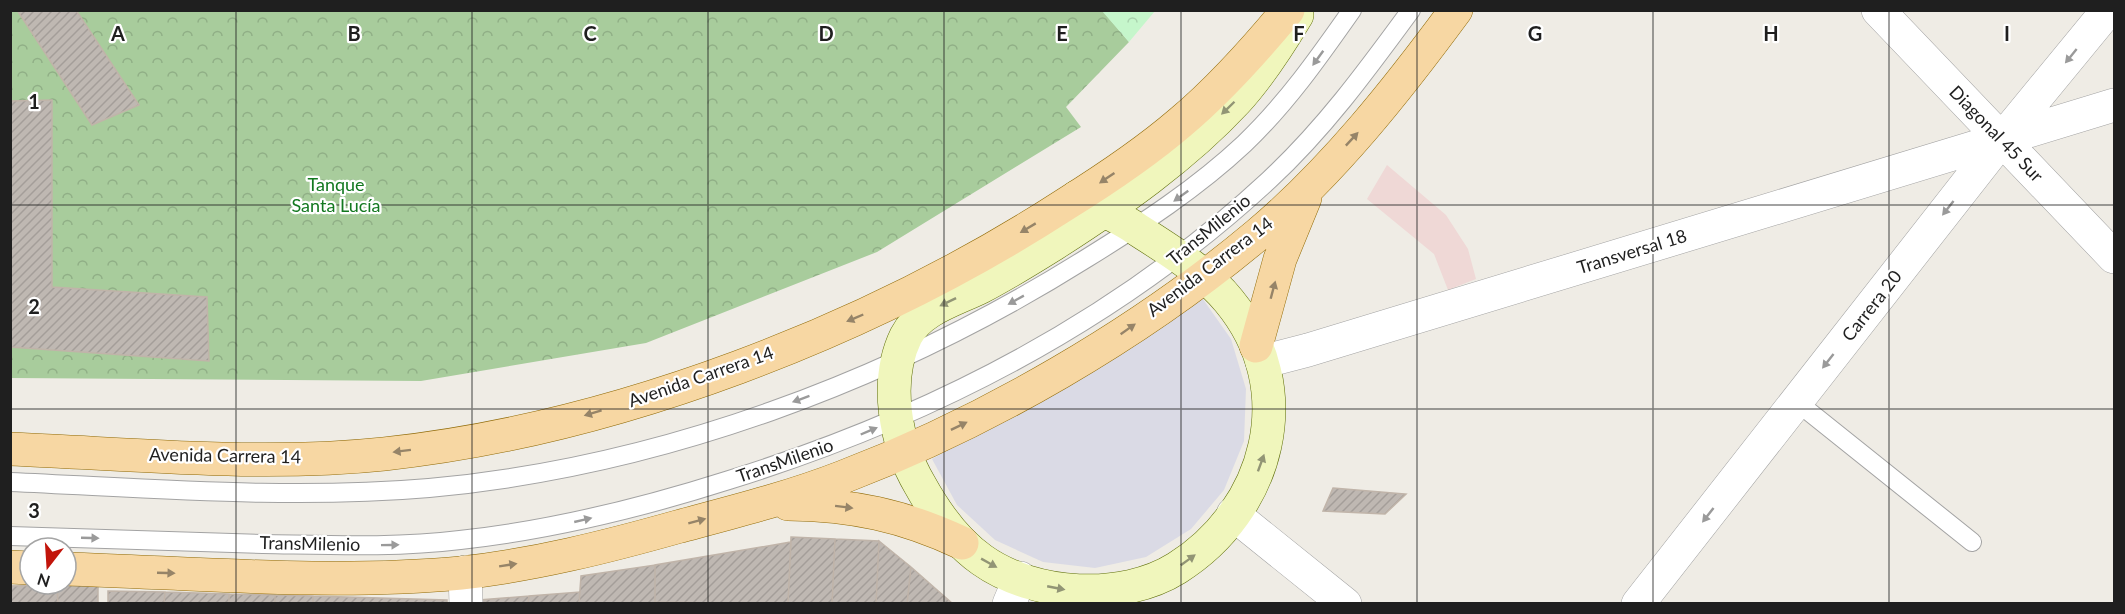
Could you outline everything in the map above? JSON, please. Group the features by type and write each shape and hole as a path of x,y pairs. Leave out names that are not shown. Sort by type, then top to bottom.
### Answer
{"main road":[{"name":"Avenida Carrera 14","path":"906,452 894,402 898,358 913,325 925,314 1025,262 1222,84 1288,10"},
{"name":"Avenida Carrera 14","path":"10,449 235,458 317,458 381,454 496,437 584,416 715,374 855,319 1090,204 1182,152 1238,99 1262,70 1299,10"},
{"name":"Avenida Carrera 14","path":"78,569 378,578 466,588 585,552 765,503 840,478 906,452 972,420 1112,340 1203,277 1259,234 1312,182 1381,107 1456,10"},
{"path":"1259,354 1287,240 1312,182"},
{"path":"906,452 916,479 936,513 962,543 1014,591 1043,586 1094,597 1136,594 1208,546 1233,514 1251,488 1264,458 1270,426 1269,394 1259,354 1249,330 1230,301 1178,257 1135,228 1090,204"},
{"path":"765,503 825,505 873,511 922,524 962,543"}],"street":[{"name":"Diagonal 45 Sur","path":"1878,10 2115,257"},
{"name":"Carrera 20","path":"1638,603 2002,139 2108,10"},
{"name":"Transversal 18","path":"1259,354 1308,350 2115,105"},
{"path":"1233,514 1345,603"}],"lane":[{"path":"10,482 334,492 429,488 525,475 606,458 751,418 830,388 980,320 1045,284 1135,228 1184,194 1245,143 1299,84 1352,10"},
{"name":"TransMilenio","path":"10,536 347,546 458,540 555,526 665,500 791,460 897,420 972,385 1109,305 1178,257 1270,179 1316,132 1352,91 1411,10"},
{"path":"1797,402 1972,542"}],"shaded area":[{"path":"1387,165 1446,215 1468,249 1476,279 1448,290 1434,254 1367,199"},
{"path":"1200,295 1231,339 1246,389 1244,441 1224,490 1191,529 1146,557 1095,568 1043,562 995,540 957,505 932,459 1084,372"}],"green space":[{"name":"Tanque Santa Lucía","path":"1102,10 1129,42 1066,107 1081,127 877,252 646,343 421,381 11,378 11,11"},
{"path":"1102,11 1155,11 1129,42"}],"building":[{"path":"17,10 76,10 139,105 92,125"},
{"path":"52,100 52,287 207,297 209,361 10,347 10,101"},
{"path":"1333,488 1406,494 1385,514 1323,511"},
{"path":"791,537 835,539 832,604 788,604"},
{"path":"835,539 879,541 876,604 832,604"},
{"path":"879,541 911,567 907,604 876,604"},
{"path":"791,542 788,604 655,602 655,565"},
{"path":"655,565 655,604 579,604 581,576"},
{"path":"911,567 953,604 907,604"},
{"path":"78,585 98,585 98,604 58,604 58,596 78,596"},
{"path":"10,586 18,586 18,596 58,596 58,604 10,604"},
{"path":"108,591 165,592 164,604 108,604"},
{"path":"165,592 229,594 229,604 164,604"},
{"path":"580,592 579,604 528,604 529,596"},
{"path":"229,594 275,595 275,604 229,604"},
{"path":"275,595 313,596 313,604 275,604"},
{"path":"313,596 447,600 447,604 313,604"},
{"path":"529,596 528,604 479,604 479,600"}]}
